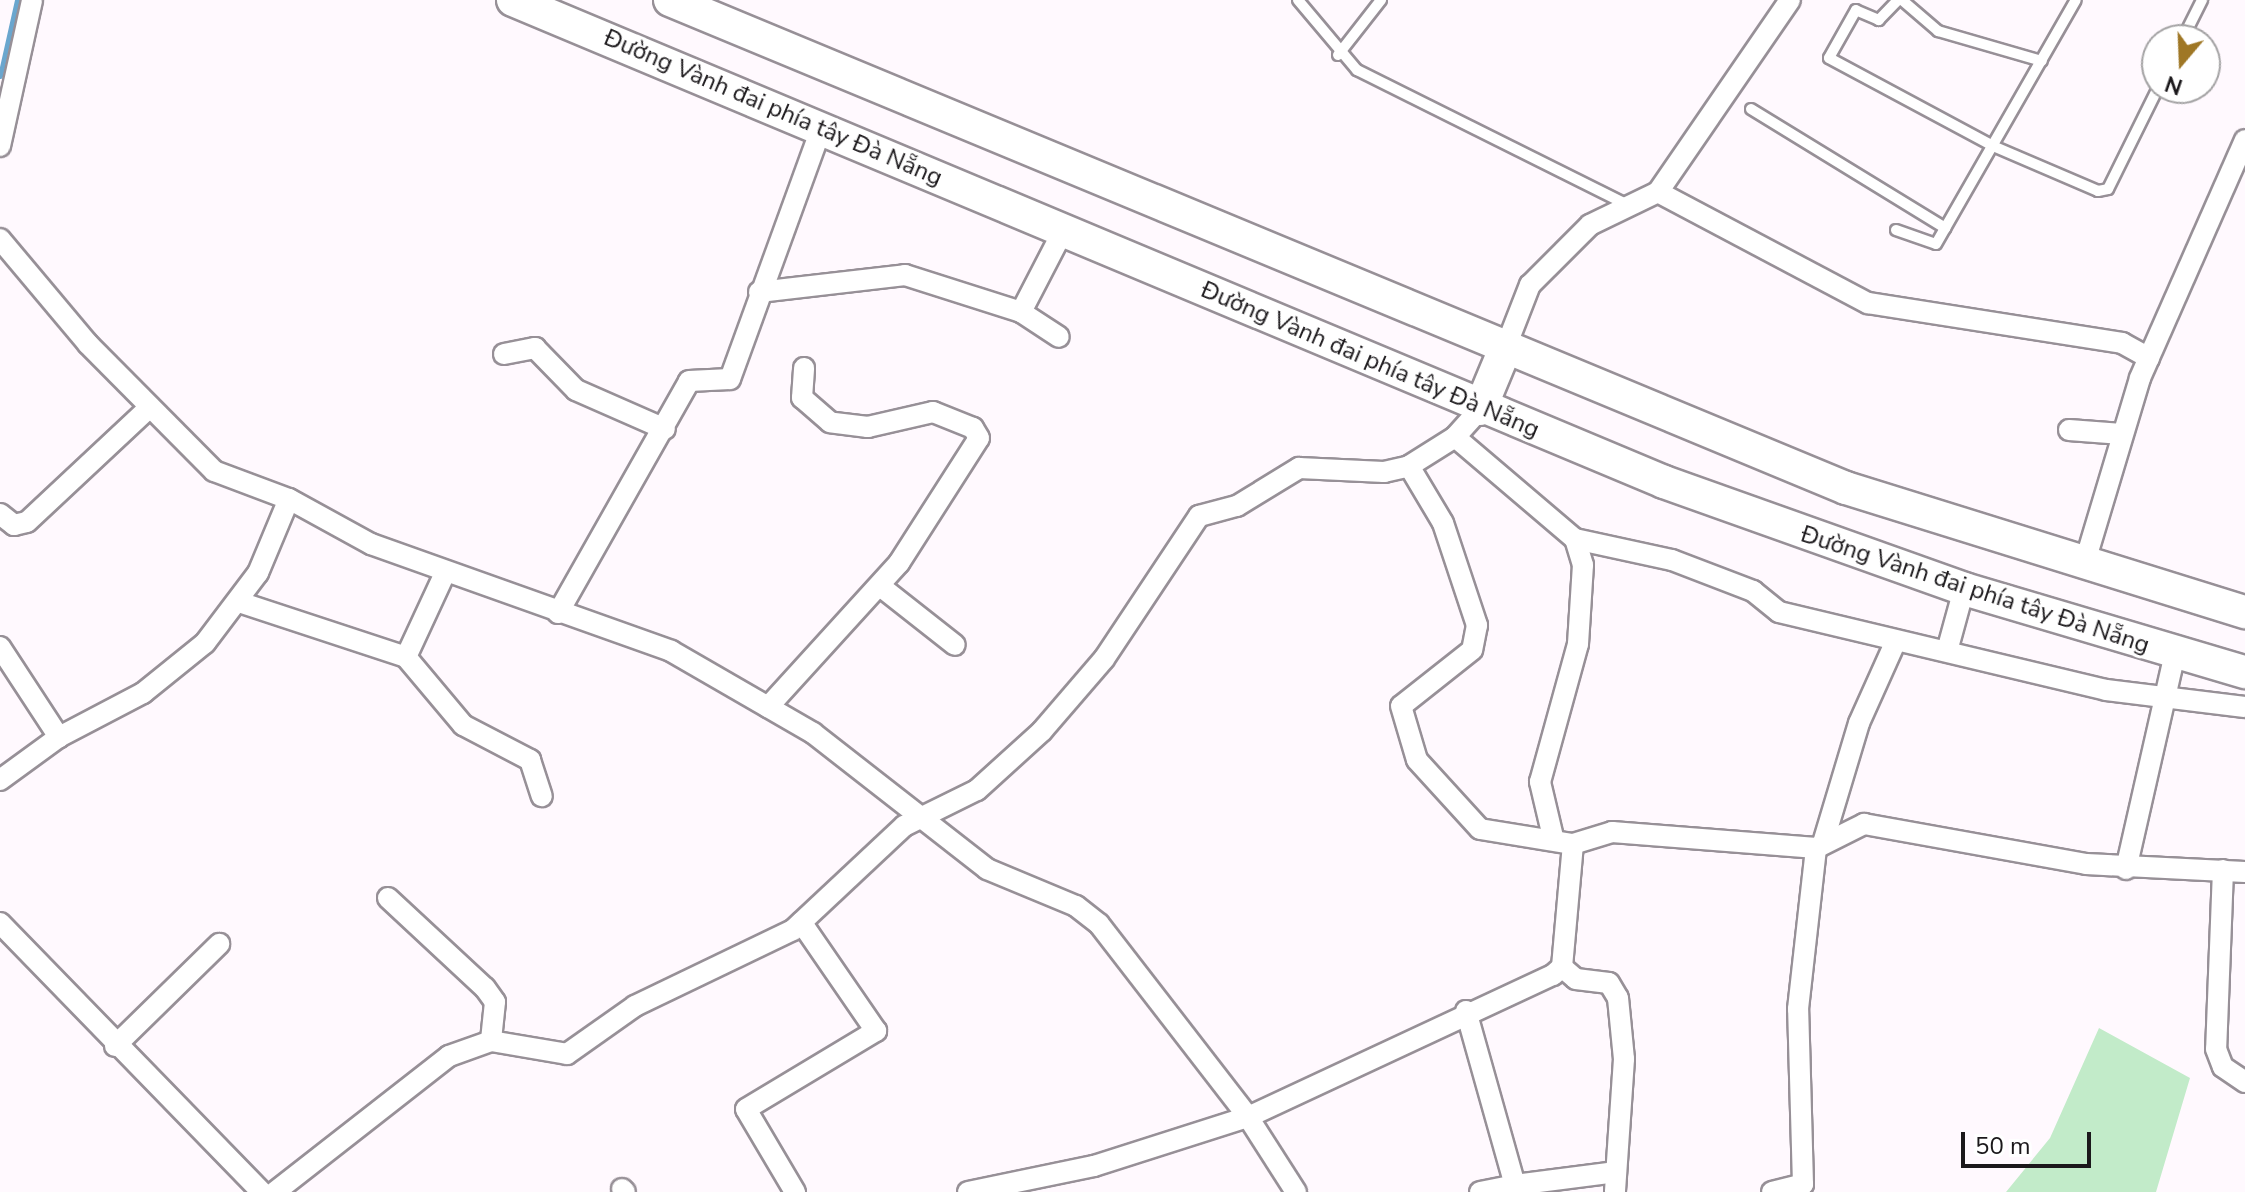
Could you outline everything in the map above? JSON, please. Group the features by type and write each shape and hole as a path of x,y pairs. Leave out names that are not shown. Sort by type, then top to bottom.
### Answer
{"main road":[{"name":"Đường Vành đai phía tây Đà Nẵng","path":"513,0 1064,229 1480,409 1794,532 1964,589 2175,654 2245,672"},
{"path":"670,0 1846,488 2084,565 2245,612"},
{"path":"1480,409 1505,349"}],"street":[{"path":"0,146 32,0"},
{"path":"1505,349 1530,285 1555,256 1626,204 1658,192 1790,0"},
{"path":"558,613 665,429 689,381 730,379 759,292 821,129"},
{"path":"2084,565 2122,434 2149,358 2245,140"},
{"path":"1658,192 1868,303 2122,343 2149,358"},
{"path":"1021,312 1064,229"},
{"path":"0,239 150,407 214,471 289,499 445,573 671,651 768,707 927,818 987,869 1026,881 1099,924 1248,1117 1296,1192"},
{"path":"759,292 905,275 1021,312 1059,337"},
{"path":"504,354 535,348 576,390 665,429"},
{"path":"768,707 880,586 975,449 978,433 933,412 868,427 830,422 802,398 804,368"},
{"path":"0,514 14,525 27,522 150,407"},
{"path":"275,1192 449,1056 491,1041 567,1054 635,1006 758,952 801,922 904,826 927,818 977,790 1042,731 1104,659 1199,516 1237,506 1299,468 1384,472 1409,466 1455,437 1480,409"},
{"path":"2069,430 2122,434"},
{"path":"1455,437 1575,539 1651,553 1753,591 1779,612 1895,643 1947,651 2163,699 2245,707"},
{"path":"1409,466 1443,523 1477,625 1472,650 1401,706 1417,760 1480,829 1553,837 1573,844 1612,832 1819,845 1864,824 2126,869 2245,872"},
{"path":"0,780 59,737 171,673 239,602 289,499"},
{"path":"1553,837 1540,782 1578,644 1583,565 1575,539"},
{"path":"406,657 445,573"},
{"path":"880,586 955,645"},
{"path":"1947,651 1964,589"},
{"path":"239,602 406,657 463,725 530,760 542,796"},
{"path":"1772,1192 1803,1184 1798,1009 1819,845 1859,723 1895,643"},
{"path":"0,647 59,737"},
{"path":"2126,869 2175,654"},
{"path":"1562,967 1573,844"},
{"path":"2223,870 2216,1049 2223,1067 2245,1082"},
{"path":"388,898 485,988 495,1002 491,1041"},
{"path":"795,1192 746,1109 876,1031 801,922"},
{"path":"0,923 252,1189"},
{"path":"115,1046 219,944"},
{"path":"968,1192 1094,1166 1248,1117 1562,967"},
{"path":"1480,1192 1515,1185 1615,1182 1624,1059 1618,998 1609,983 1576,979 1562,967"},
{"path":"1466,1011 1515,1185"}],"lane":[{"path":"1298,0 1338,55 1626,204"},
{"path":"1338,55 1381,0"},
{"path":"2042,61 1938,31 1900,0 1879,20 1856,10 1829,58 1993,146 2086,187 2108,189 2150,104"},
{"path":"1896,230 1930,246 1945,228 2076,0"},
{"path":"2190,24 2202,0"},
{"path":"1751,109 1945,228"}],"green space":[{"path":"2099,1028 2190,1078 2156,1192 2006,1192 2050,1138"}],"waterway":[{"path":"0,76 17,0"}]}
